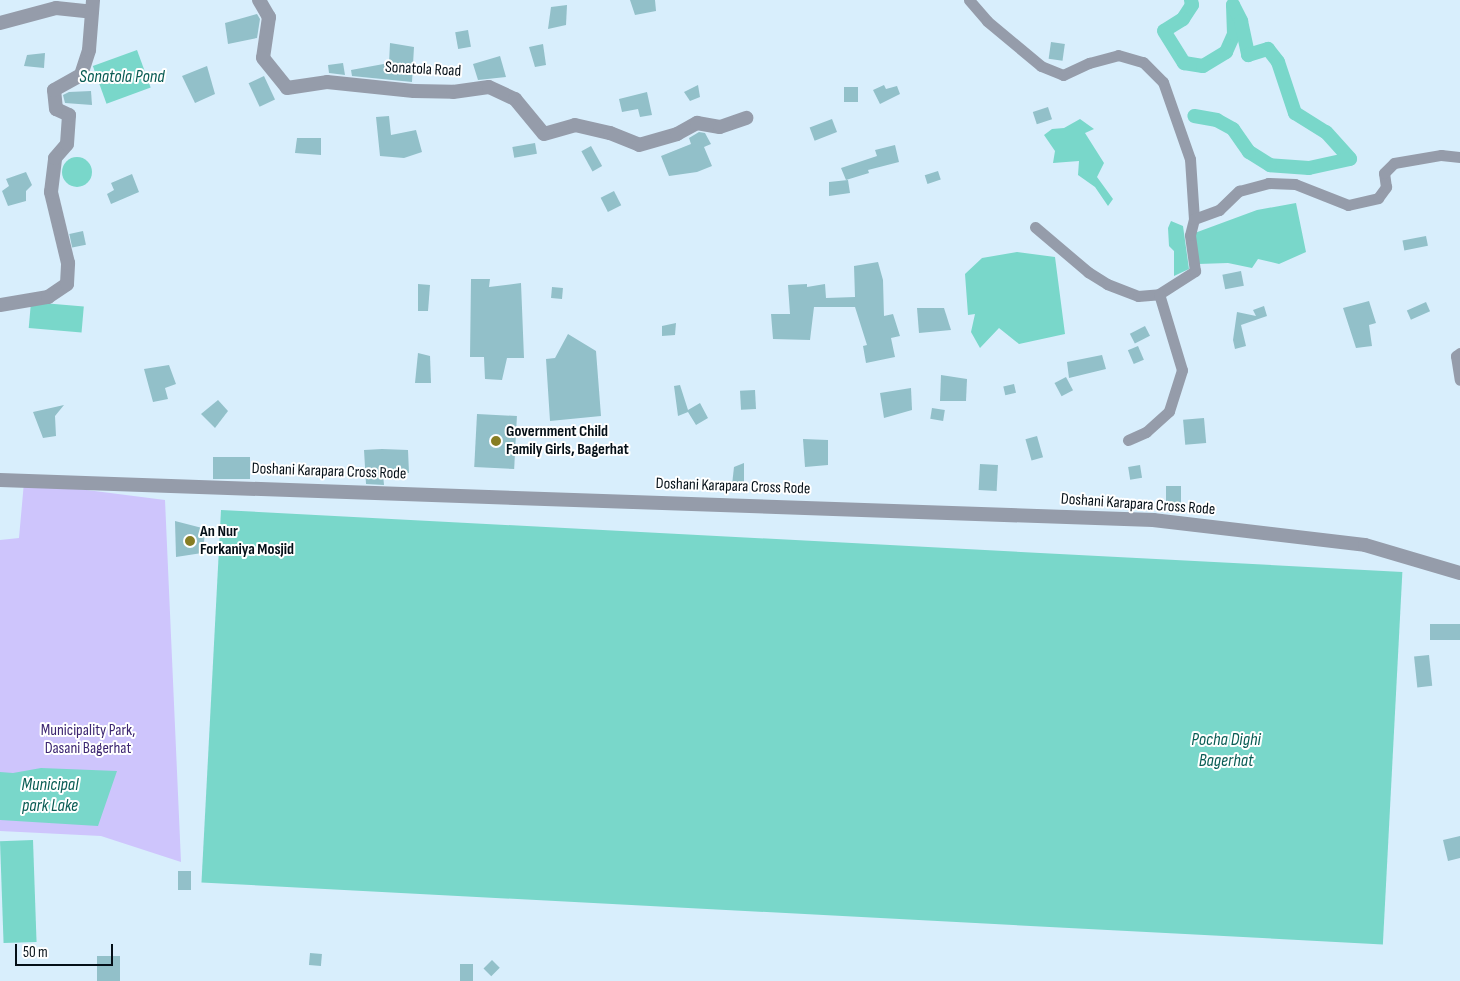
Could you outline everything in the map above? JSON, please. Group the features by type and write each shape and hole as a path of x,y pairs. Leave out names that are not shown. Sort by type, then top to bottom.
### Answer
{"street":[{"name":"Sonatola Road","path":"259,0 269,17 264,58 287,88 327,82 414,91 453,92 489,87 515,99 544,134 575,125 610,133 639,145 677,134 697,122 720,127 746,118"},
{"path":"969,0 987,21 1041,66 1063,76 1089,63 1118,55 1143,62 1163,82 1190,159 1194,219 1190,235 1195,271 1159,294 1138,296 1107,284 1088,272 1035,227"},
{"path":"0,23 56,8 92,6 89,50 81,74 54,90 56,109 69,115 67,144 55,158 51,192 68,263 67,284 48,297 0,305"},
{"path":"1194,219 1219,210 1239,191 1268,183 1295,184 1348,205 1378,198 1386,187 1384,173 1394,163 1440,155 1460,156"},
{"path":"1128,440 1146,432 1168,411 1182,370 1159,294"},
{"path":"1460,353 1456,356 1460,380"},
{"name":"Doshani Karapara Cross Rode","path":"0,480 1153,520 1365,545 1460,573"}],"green space":[{"name":"Municipality Park, Dasani Bagerhat","path":"24,482 165,500 181,862 101,836 0,831 0,540 19,538"}],"water":[{"name":"Sonatola Pond","path":"137,50 151,88 107,104 93,66"},
{"path":"1080,119 1094,129 1085,133 1104,163 1097,177 1113,199 1108,206 1095,187 1078,175 1079,161 1053,163 1055,151 1044,135 1052,129 1064,128"},
{"path":"77,157 83,158 91,166 91,178 83,186 77,187 71,186 63,178 62,172 63,166 71,158"},
{"path":"1296,203 1306,252 1279,264 1258,259 1252,268 1228,263 1198,264 1192,234 1257,210"},
{"path":"1171,221 1183,226 1189,269 1174,276 1174,251 1169,246 1168,228"},
{"path":"1017,252 1055,257 1065,334 1019,344 999,328 980,348 971,332 975,314 968,315 965,274 982,258"},
{"path":"31,302 84,307 82,333 29,328"},
{"name":"Pocha Dighi Bagerhat","path":"221,510 1402,572 1383,944 201,882"},
{"name":"Municipal park Lake","path":"41,768 117,771 98,826 0,820 0,772 13,773"},
{"path":"33,840 37,942 4,943 0,841"}],"building":[{"path":"630,0 655,0 656,11 635,15"},
{"path":"567,5 566,25 548,29 551,7"},
{"path":"257,14 260,19 257,38 228,44 225,23"},
{"path":"468,30 471,47 458,49 455,32"},
{"path":"1051,42 1065,44 1062,61 1049,59"},
{"path":"390,43 414,47 412,82 352,76 351,70 389,63"},
{"path":"543,44 546,65 535,67 529,47"},
{"path":"45,53 44,68 24,66 27,55"},
{"path":"500,56 506,77 478,80 473,64"},
{"path":"343,63 345,75 329,73 328,65"},
{"path":"207,66 215,94 195,103 182,76"},
{"path":"264,76 275,100 260,107 249,83"},
{"path":"698,85 700,97 690,101 684,92"},
{"path":"884,85 886,89 897,86 900,94 880,104 873,90"},
{"path":"844,87 858,87 858,102 844,102"},
{"path":"91,91 92,105 65,103 63,95 69,92"},
{"path":"647,92 652,115 640,117 638,109 622,112 619,99"},
{"path":"1048,107 1052,119 1037,124 1033,112"},
{"path":"389,116 391,135 416,130 422,152 404,158 380,156 376,117"},
{"path":"832,119 837,132 815,141 810,128"},
{"path":"699,132 705,133 711,144 704,147 712,166 697,172 669,176 661,156 691,144 689,138"},
{"path":"297,138 321,138 321,155 295,153"},
{"path":"535,143 537,154 514,158 512,147"},
{"path":"895,145 899,162 868,170 869,173 846,180 841,168 877,156 875,150"},
{"path":"591,146 602,166 593,171 581,151"},
{"path":"938,171 941,180 927,184 925,175"},
{"path":"26,172 32,185 26,191 26,201 8,206 2,191 9,186 6,179"},
{"path":"132,174 139,192 111,204 107,194 114,190 111,183"},
{"path":"848,180 850,193 829,196 829,182"},
{"path":"614,191 621,205 608,212 601,198"},
{"path":"83,231 86,245 72,248 69,234"},
{"path":"1426,236 1428,246 1404,250 1402,241"},
{"path":"878,262 883,280 884,316 893,314 900,336 891,338 895,357 866,363 863,346 867,345 855,307 814,307 810,340 773,339 771,314 790,314 788,285 807,284 807,287 825,284 826,298 855,297 854,266"},
{"path":"1241,271 1244,286 1225,289 1222,275"},
{"path":"471,279 490,279 489,287 521,283 524,358 507,358 502,380 485,379 484,357 470,357"},
{"path":"418,284 430,285 428,311 418,311"},
{"path":"552,287 563,288 562,299 551,298"},
{"path":"1369,301 1376,323 1369,325 1372,346 1356,348 1343,308"},
{"path":"1426,302 1430,311 1411,320 1407,311"},
{"path":"1264,306 1267,316 1241,325 1246,346 1235,349 1233,340 1237,312 1256,316 1253,310"},
{"path":"917,308 944,308 951,330 919,333"},
{"path":"676,323 675,335 662,336 662,326"},
{"path":"1145,326 1150,336 1135,344 1130,334"},
{"path":"568,334 596,351 601,416 550,421 546,359 555,358"},
{"path":"1138,346 1144,360 1134,364 1128,350"},
{"path":"418,353 430,356 431,383 415,383"},
{"path":"1102,355 1106,369 1069,378 1067,362"},
{"path":"169,365 176,384 165,388 168,399 153,402 144,369"},
{"path":"941,375 967,379 966,401 940,401"},
{"path":"1066,377 1073,390 1062,396 1055,383"},
{"path":"1014,384 1016,393 1005,395 1003,386"},
{"path":"680,385 688,410 700,403 708,418 696,425 688,412 678,416 674,386"},
{"path":"911,388 912,410 884,418 880,393"},
{"path":"755,390 756,409 741,410 740,391"},
{"path":"218,400 228,411 215,428 201,414"},
{"path":"64,405 55,416 56,436 43,438 33,412"},
{"path":"932,408 945,410 943,421 930,419"},
{"name":"Government Child Family Girls, Bagerhat","path":"477,414 517,416 514,469 474,467"},
{"path":"1204,418 1206,443 1185,445 1183,420"},
{"path":"1037,436 1043,457 1032,460 1025,439"},
{"path":"803,439 828,440 828,465 805,467"},
{"path":"364,450 408,450 409,473 383,474 384,485 366,484"},
{"path":"213,457 250,457 250,479 213,479"},
{"path":"744,463 744,487 732,485 734,467"},
{"path":"980,464 998,465 997,491 979,490"},
{"path":"1140,465 1142,478 1130,480 1128,467"},
{"path":"1166,486 1181,486 1181,506 1166,506"},
{"name":"An Nur Forkaniya Mosjid","path":"175,521 206,529 202,553 176,557"},
{"path":"1430,624 1460,624 1460,640 1430,640"},
{"path":"1429,655 1432,686 1417,687 1414,657"},
{"path":"1460,836 1460,858 1448,861 1443,840"},
{"path":"178,871 191,871 191,890 178,890"},
{"path":"310,953 322,954 321,966 309,965"},
{"path":"97,956 120,956 120,981 97,981"},
{"path":"492,960 500,968 491,976 484,968"},
{"path":"460,964 473,964 473,981 460,981"}],"waterway":[{"path":"1191,0 1192,5 1183,19 1164,31 1184,63 1203,66 1226,52 1234,34 1233,5 1241,21 1248,55 1268,49 1278,62 1295,113 1326,132 1350,159 1309,168 1270,165 1249,152 1233,129 1217,120 1194,116"}],"place":[{"name":"Government Child Family Girls, Bagerhat","path":"496,441"},
{"name":"An Nur Forkaniya Mosjid","path":"190,541"}]}
